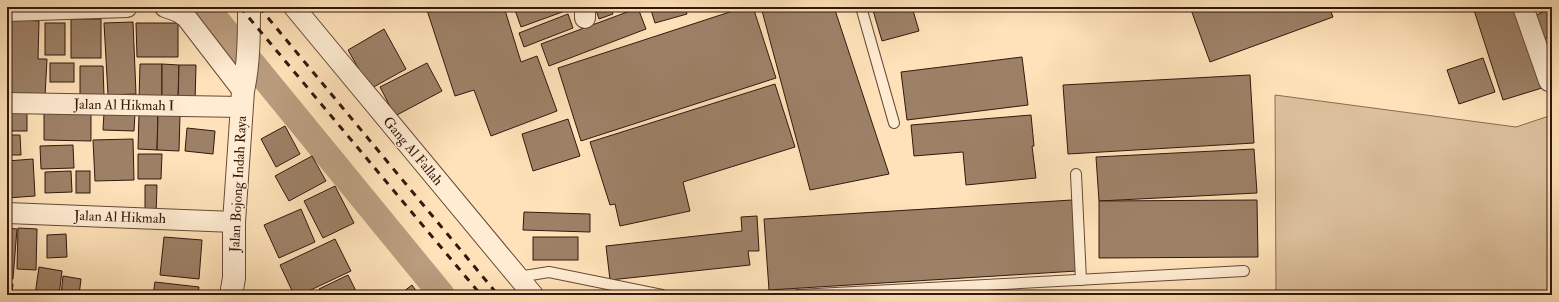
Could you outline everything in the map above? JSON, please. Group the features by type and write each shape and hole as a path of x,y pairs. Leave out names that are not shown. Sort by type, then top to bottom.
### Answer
{"street":[{"path":"7,11 127,7"},
{"name":"Jalan Bojong Indah Raya","path":"236,289 234,222 249,44 249,7"},
{"name":"Gang Al Fallah","path":"294,7 533,295"},
{"path":"1523,7 1549,81"},
{"path":"174,9 186,17 244,90"},
{"name":"Jalan Al Hikmah I","path":"7,103 244,90"},
{"name":"Jalan Al Hikmah","path":"7,213 234,222"}],"lane":[{"path":"861,7 894,123"},
{"path":"1076,174 1080,280"},
{"path":"798,295 1244,271"},
{"path":"518,277 549,272 662,295"}],"shaded area":[{"path":"1275,95 1516,127 1552,115 1552,295 1276,295"}],"building":[{"path":"426,7 504,7 521,62 537,56 557,111 491,136 474,90 455,96"},
{"path":"525,7 563,7 565,11 521,27 515,10"},
{"path":"595,7 610,7 613,14 599,19"},
{"path":"650,7 685,7 687,14 655,23"},
{"path":"745,7 753,7 776,78 581,141 558,68"},
{"path":"761,7 834,7 889,174 810,190"},
{"path":"872,7 912,7 919,31 882,41"},
{"path":"1190,7 1329,7 1333,17 1210,62"},
{"path":"1473,7 1516,7 1542,88 1503,100"},
{"path":"1533,7 1543,7 1535,11"},
{"path":"1552,7 1552,35 1543,40 1531,18"},
{"path":"638,8 646,29 549,66 541,44"},
{"path":"568,14 573,28 524,47 519,33"},
{"path":"7,19 39,21 38,59 47,59 45,96 10,94 10,83 7,83"},
{"path":"71,19 101,19 101,58 71,58"},
{"path":"133,22 136,94 108,95 104,23"},
{"path":"45,23 65,23 65,55 45,55"},
{"path":"136,23 178,23 178,57 137,57"},
{"path":"384,29 406,69 370,89 348,50"},
{"path":"1552,41 1552,60 1544,45"},
{"path":"1022,57 1028,105 907,120 901,72"},
{"path":"1483,58 1495,92 1459,104 1447,70"},
{"path":"50,63 74,63 74,82 50,82"},
{"path":"427,63 442,91 395,116 380,87"},
{"path":"140,64 162,64 162,101 139,100"},
{"path":"162,64 179,65 178,101 162,101"},
{"path":"179,65 196,65 195,102 178,101"},
{"path":"80,66 103,66 104,96 80,96"},
{"path":"1250,75 1254,143 1068,154 1063,85"},
{"path":"775,84 795,147 683,182 690,211 620,226 615,204 610,205 590,142"},
{"path":"7,109 27,109 27,131 7,131"},
{"path":"104,112 135,113 134,131 103,130"},
{"path":"44,113 91,113 91,141 44,140"},
{"path":"139,113 158,114 157,150 138,149"},
{"path":"158,114 180,115 179,151 157,150"},
{"path":"1031,115 1034,146 1032,146 1036,178 966,185 963,152 914,156 911,125"},
{"path":"568,119 580,156 533,171 522,134"},
{"path":"285,126 300,154 276,167 261,139"},
{"path":"187,128 215,131 213,154 185,151"},
{"path":"7,135 20,135 21,155 7,155"},
{"path":"133,139 134,180 95,181 93,140"},
{"path":"73,145 74,168 41,169 40,146"},
{"path":"1254,149 1257,193 1099,201 1096,157"},
{"path":"138,154 162,154 161,179 138,179"},
{"path":"312,156 326,181 289,201 275,176"},
{"path":"33,159 35,196 7,198 7,161"},
{"path":"71,171 72,192 45,193 45,172"},
{"path":"76,171 90,171 90,193 76,193"},
{"path":"145,185 157,185 156,216 145,216"},
{"path":"335,186 354,223 323,238 304,201"},
{"path":"1072,200 1077,271 769,290 764,219"},
{"path":"1257,200 1258,257 1099,258 1099,201"},
{"path":"301,209 315,242 279,258 264,225"},
{"path":"524,212 590,214 590,232 523,230"},
{"path":"757,216 759,251 748,251 750,265 610,280 606,246 742,231 741,217"},
{"path":"7,228 17,229 13,279 7,279"},
{"path":"18,228 37,229 36,270 17,269"},
{"path":"66,234 67,257 47,258 47,235"},
{"path":"164,237 202,240 199,279 160,275"},
{"path":"533,237 578,237 578,260 533,260"},
{"path":"335,239 351,271 300,295 294,295 280,265"},
{"path":"39,267 62,271 59,295 35,295"},
{"path":"348,275 358,295 322,295 319,289"},
{"path":"63,276 81,279 79,295 61,295"},
{"path":"155,282 199,287 198,295 153,295"},
{"path":"7,283 13,284 12,295 7,295"},
{"path":"412,285 419,295 399,295"},
{"path":"85,292 103,295 85,295"}],"waterway":[{"path":"206,7 442,295"}],"railway":[{"path":"240,7 481,295"},
{"path":"259,7 498,295"}]}
